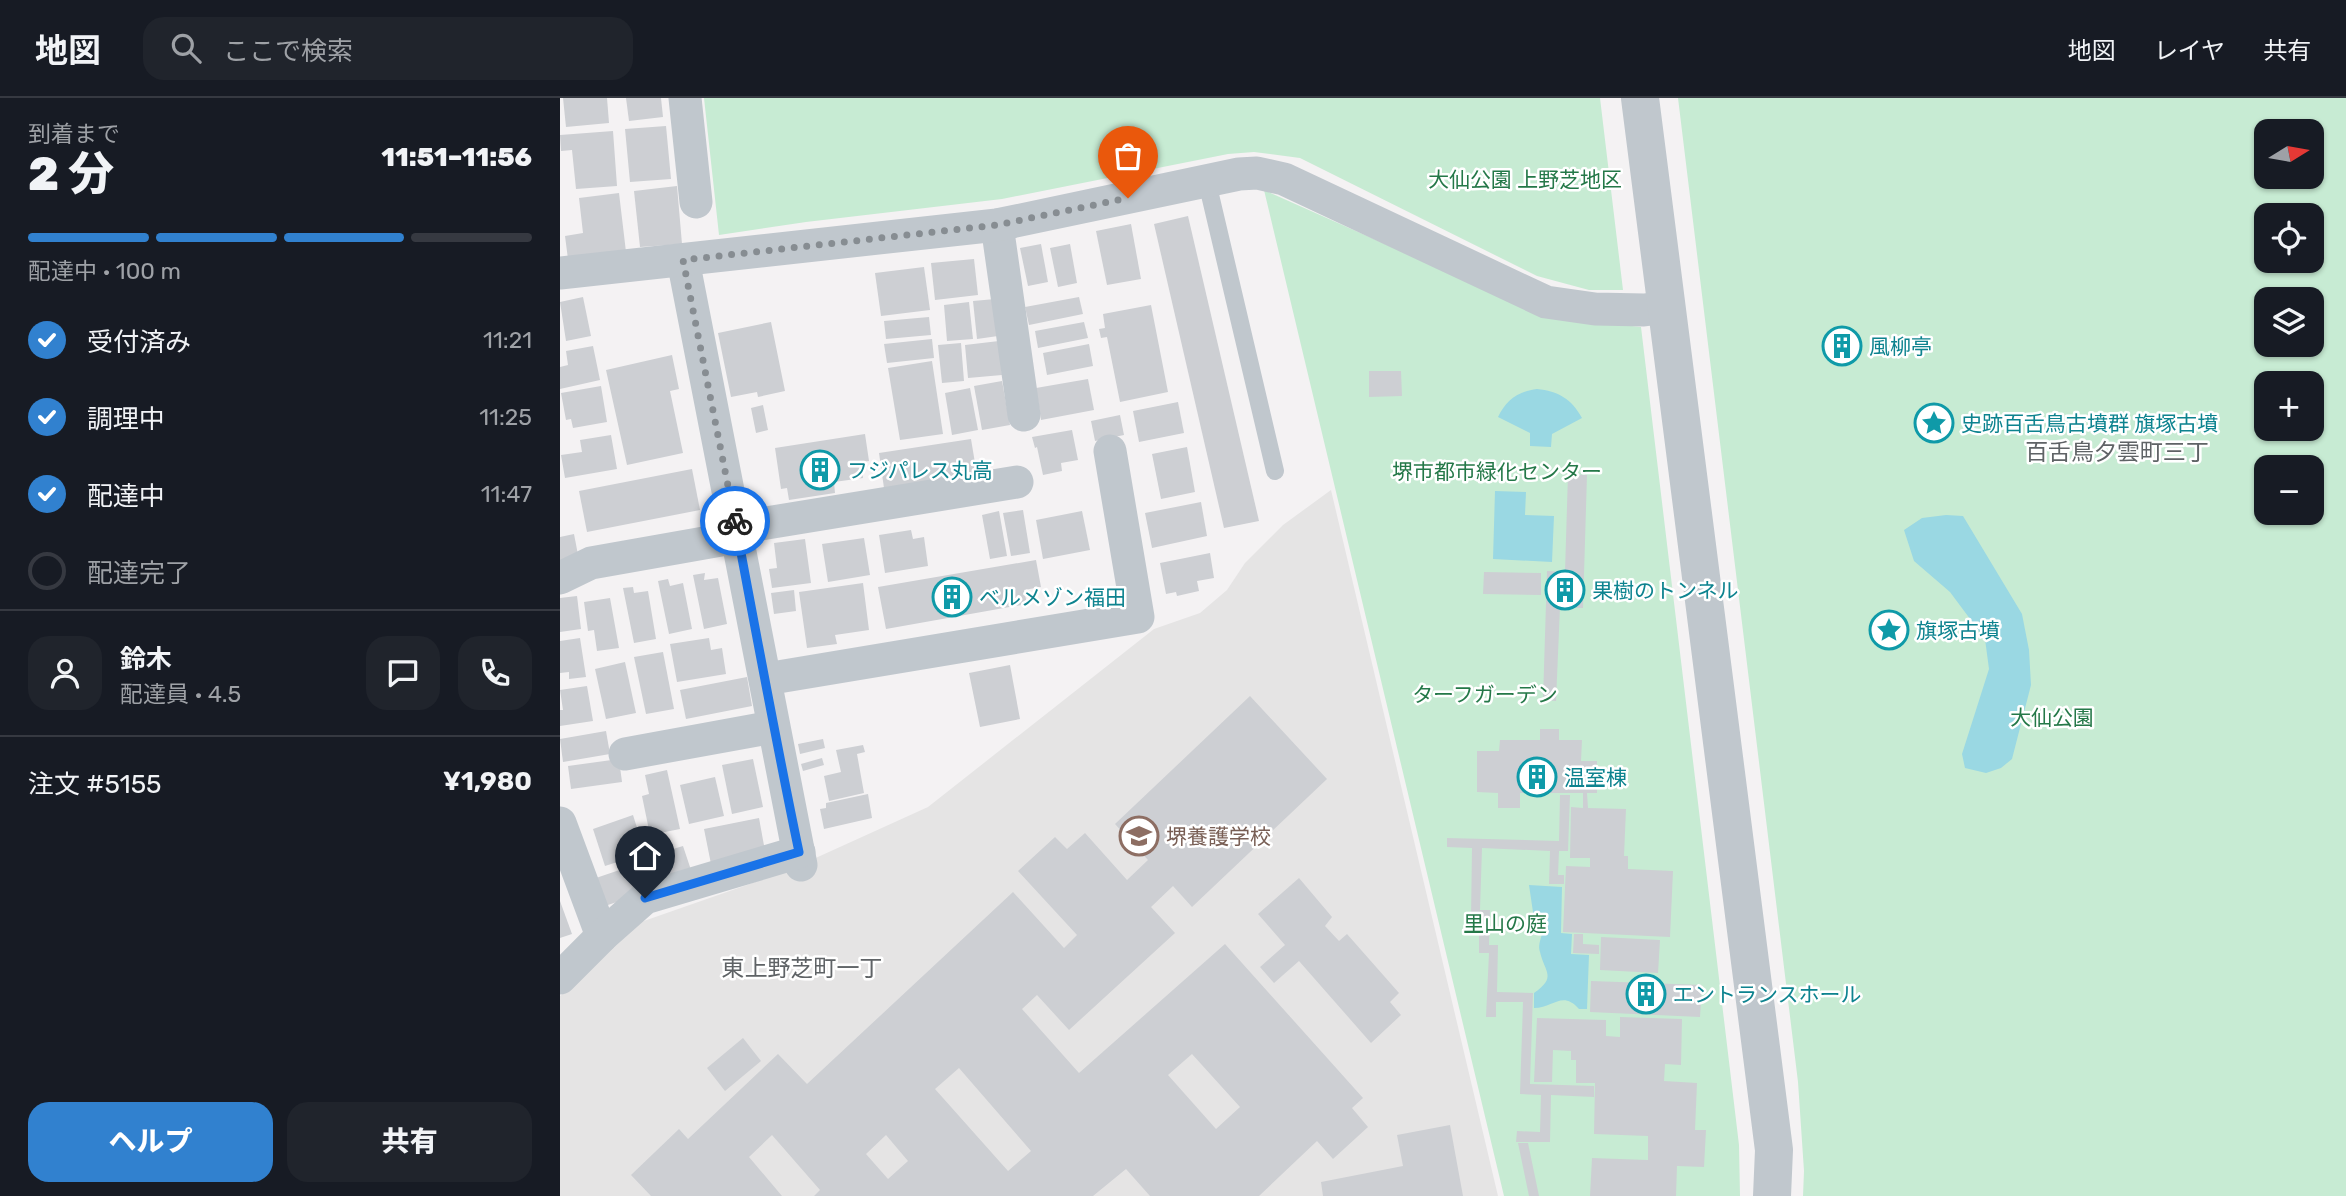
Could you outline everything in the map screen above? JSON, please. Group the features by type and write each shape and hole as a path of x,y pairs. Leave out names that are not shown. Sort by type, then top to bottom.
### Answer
{"street":[{"path":"685,98 696,202"},
{"path":"1640,98 1774,1150 1772,1196"},
{"path":"560,273 997,225 1257,173 1284,179 1546,302 1595,309 1644,310 1667,307"},
{"path":"997,225 1024,415"},
{"path":"560,978 645,898 800,858 683,260"},
{"path":"766,679 1138,617 1110,451"},
{"path":"560,578 591,563 737,532 1017,482"},
{"path":"625,754 773,727"},
{"path":"563,839 602,936"}],"lane":[{"path":"1207,181 1275,471"}],"shaded area":[{"name":"堺養護学校","path":"1331,490 1498,1196 560,1196 560,996 599,959 641,922 787,871 928,807 1154,629 1200,613 1227,590 1245,563 1283,525"}],"green space":[{"name":"大仙公園 上野芝地区","path":"704,98 1600,98 1623,290 1589,290 1537,276 1300,158 1254,152 1228,154 1002,199 719,235"},
{"name":"大仙公園","path":"1678,98 2346,98 2346,1196 1803,1196 1798,1082"},
{"name":"堺市都市緑化センター","path":"1264,190 1549,317 1641,327 1739,1145 1740,1196 1504,1196"}],"water":[{"path":"1537,389 1564,397 1582,418 1552,434 1551,447 1530,446 1530,433 1498,417 1514,397"},
{"path":"1495,491 1526,492 1525,515 1554,516 1552,562 1493,559"},
{"path":"1963,516 2022,614 2029,650 2031,685 2012,759 2001,768 1986,773 1965,768 1962,754 1989,669 1985,639 1950,592 1914,561 1904,530 1922,518"},
{"path":"1529,885 1562,887 1561,933 1572,934 1571,954 1589,955 1587,1009 1579,1009 1563,1000 1534,1008 1534,993 1545,983 1547,974 1539,950 1542,934 1534,919"}],"building":[{"path":"563,98 607,98 609,123 566,127"},
{"path":"626,98 661,98 663,117 629,121"},
{"path":"666,126 671,179 630,182 625,129"},
{"path":"613,131 617,186 576,189 572,150 561,151 560,135"},
{"path":"677,186 682,244 640,247 634,191"},
{"path":"619,193 626,252 568,259 565,236 583,233 579,198"},
{"path":"1188,216 1259,521 1224,528 1154,224"},
{"path":"1131,224 1141,279 1107,285 1096,231"},
{"path":"1041,244 1048,282 1028,286 1020,248"},
{"path":"1070,244 1077,283 1058,287 1050,248"},
{"path":"974,259 978,295 935,300 931,263"},
{"path":"924,267 930,310 881,316 875,273"},
{"path":"583,297 591,336 566,341 560,302"},
{"path":"1079,297 1083,314 1029,325 1025,307"},
{"path":"995,299 998,336 977,339 973,301"},
{"path":"969,302 973,339 947,341 944,305"},
{"path":"1151,305 1168,392 1120,402 1107,337 1101,338 1099,329 1105,328 1103,314"},
{"path":"929,317 931,335 886,339 884,321"},
{"path":"771,322 785,391 758,397 757,392 731,397 718,333"},
{"path":"1084,322 1088,338 1038,348 1035,331"},
{"name":"風柳亭","path":"1848,329 1861,342 1856,358 1837,363 1824,349 1830,333"},
{"path":"932,339 934,358 887,363 884,344"},
{"path":"999,341 1002,375 968,378 965,345"},
{"path":"961,343 964,381 942,383 938,345"},
{"path":"1089,344 1093,366 1047,375 1043,353"},
{"path":"593,346 600,380 560,389 560,367 568,365 566,351"},
{"path":"672,355 679,389 670,391 683,453 627,465 606,370"},
{"path":"932,361 943,434 900,440 888,368"},
{"path":"1369,371 1401,371 1402,396 1369,397"},
{"path":"1088,379 1094,410 1041,420 1036,388"},
{"path":"1002,381 1010,425 982,430 974,386"},
{"path":"601,386 607,422 573,428 571,419 566,420 561,393"},
{"path":"970,388 978,430 952,435 945,393"},
{"path":"1178,402 1184,433 1139,442 1133,411"},
{"path":"763,405 768,430 756,433 751,408"},
{"path":"1120,415 1124,435 1095,441 1091,421"},
{"path":"1072,430 1078,460 1061,463 1062,471 1043,475 1032,437"},
{"name":"フジパレス丸高","path":"865,434 869,461 861,462 863,478 834,482 835,493 789,500 787,488 781,489 775,448"},
{"path":"611,435 617,469 565,478 561,455 582,452 580,440"},
{"path":"971,439 978,481 885,495 879,453"},
{"path":"1187,447 1195,492 1161,499 1152,454"},
{"path":"692,469 700,510 587,532 579,491"},
{"name":"果樹のトンネル","path":"1568,474 1587,475 1583,608 1560,607 1556,701 1543,700 1547,571 1565,572"},
{"path":"1201,502 1207,536 1152,548 1145,513"},
{"path":"1023,510 1030,553 1011,556 1003,513"},
{"path":"999,511 1007,556 990,559 982,515"},
{"path":"1082,511 1090,550 1043,559 1036,520"},
{"path":"911,530 913,539 924,537 928,566 885,573 879,535"},
{"path":"574,534 579,560 560,564 560,537"},
{"path":"864,538 870,575 828,582 822,544"},
{"path":"805,539 811,583 772,588 769,569 777,568 774,543"},
{"path":"1210,553 1214,578 1197,581 1199,591 1177,596 1176,592 1166,594 1160,563"},
{"name":"ベルメゾン福田","path":"1036,560 1041,587 1024,590 1027,604 886,629 878,587"},
{"path":"1484,572 1541,573 1541,595 1483,594"},
{"path":"705,573 704,580 718,578 727,624 704,629 693,575"},
{"path":"668,579 670,586 683,583 692,629 669,634 658,581"},
{"path":"863,583 869,630 835,635 837,644 807,648 799,592"},
{"path":"633,587 634,593 648,591 656,639 634,643 623,588"},
{"path":"794,590 796,611 774,614 771,593"},
{"path":"577,596 581,629 560,632 560,598"},
{"path":"610,598 619,648 597,651 594,630 588,631 584,602"},
{"path":"580,638 586,677 569,679 569,672 560,673 560,641"},
{"path":"709,638 711,650 722,648 726,674 677,682 670,644"},
{"path":"663,652 674,709 646,714 634,657"},
{"path":"625,662 636,713 606,719 595,669"},
{"path":"1010,665 1020,719 980,727 969,673"},
{"path":"747,677 752,706 686,719 680,690"},
{"path":"587,686 593,721 560,726 560,710 563,710 560,690"},
{"path":"1250,696 1327,779 1192,907 1173,886 1151,907 1175,933 1069,1030 1037,995 1022,1009 1079,1073 1225,944 1363,1098 1352,1108 1368,1127 1333,1159 1317,1141 1259,1196 1150,1196 1126,1169 1093,1196 814,1196 820,1190 772,1135 749,1157 782,1196 651,1196 631,1175 679,1129 688,1139 778,1054 807,1084 1013,892 1064,948 1077,935 1018,871 1055,837 1067,849 1085,833 1127,880 1148,860 1115,824","holes":["1192,1054 1240,1107 1216,1129 1168,1075","959,1068 1031,1151 1008,1171 935,1089","886,1135 908,1161 888,1179 866,1154"]},
{"path":"1540,729 1559,729 1559,740 1582,740 1581,761 1597,761 1597,793 1587,793 1588,808 1626,809 1624,856 1628,856 1628,869 1673,871 1670,937 1563,932 1566,866 1590,867 1590,858 1570,858 1571,807 1583,808 1583,793 1520,793 1520,808 1498,808 1498,793 1477,792 1477,751 1499,751 1500,740 1540,740"},
{"path":"606,731 610,754 563,762 560,739"},
{"path":"823,739 825,748 800,754 798,744"},
{"path":"863,745 865,752 857,754 864,793 829,801 824,776 841,772 836,750"},
{"path":"822,758 824,765 803,771 801,764"},
{"path":"619,759 622,782 571,789 568,766"},
{"path":"753,759 763,807 732,814 722,765"},
{"path":"667,770 680,829 650,835 642,796 649,794 645,775"},
{"path":"715,777 724,816 689,824 680,785"},
{"path":"868,794 872,818 824,829 820,809 826,808 826,803"},
{"path":"1560,795 1570,795 1568,851 1559,851 1558,875 1564,875 1564,884 1549,884 1550,851 1482,848 1480,910 1490,910 1489,945 1498,945 1497,992 1533,993 1530,1084 1594,1086 1594,1097 1551,1095 1550,1142 1516,1142 1517,1131 1540,1132 1541,1095 1520,1094 1523,1002 1496,1002 1496,1017 1486,1017 1489,953 1479,953 1479,918 1471,918 1472,848 1447,847 1447,838 1559,841"},
{"path":"633,815 645,853 605,866 593,829"},
{"path":"759,818 765,851 712,869 704,829"},
{"path":"683,846 693,876 663,886 653,855"},
{"path":"643,862 652,890 605,906 596,878"},
{"path":"1299,878 1332,917 1325,926 1339,941 1347,934 1399,993 1390,1002 1401,1015 1371,1043 1299,961 1274,983 1260,967 1285,945 1258,914"},
{"path":"560,901 572,934 560,938"},
{"path":"1574,934 1583,934 1583,944 1599,945 1599,954 1573,953"},
{"path":"1601,937 1660,940 1658,973 1600,970"},
{"name":"エントランスホール","path":"1591,981 1702,985 1700,1017 1590,1012"},
{"path":"1620,1017 1682,1019 1681,1065 1665,1064 1664,1081 1697,1083 1695,1130 1706,1130 1704,1167 1677,1166 1676,1196 1590,1196 1592,1158 1648,1160 1648,1136 1594,1134 1595,1083 1576,1083 1576,1060 1571,1060 1571,1051 1553,1050 1552,1082 1534,1082 1537,1018 1606,1020 1606,1036 1620,1037"},
{"path":"743,1038 761,1061 725,1091 707,1068"},
{"path":"1450,1125 1463,1196 1323,1196 1321,1182 1403,1166 1397,1135"},
{"path":"1518,1143 1528,1143 1539,1196 1529,1196"}],"way so far":[{"path":"735,521 683,260 997,225 1128,198"}],"place":[{"name":"風柳亭","path":"1842,346"},
{"name":"史跡百舌鳥古墳群 旗塚古墳","path":"1934,423"},
{"name":"フジパレス丸高","path":"820,470"},
{"name":"果樹のトンネル","path":"1565,590"},
{"name":"ベルメゾン福田","path":"952,597"},
{"name":"旗塚古墳","path":"1889,630"},
{"name":"温室棟","path":"1537,777"},
{"name":"堺養護学校","path":"1139,836"},
{"name":"エントランスホール","path":"1646,994"}],"district":[{"name":"百舌鳥夕雲町三丁","path":"2117,452"},
{"name":"東上野芝町一丁","path":"802,968"}],"route":[{"path":"645,898 799,852 735,521"}],"park label":[{"name":"ターフガーデン","path":"1485,694"},
{"name":"里山の庭","path":"1505,923"}]}
